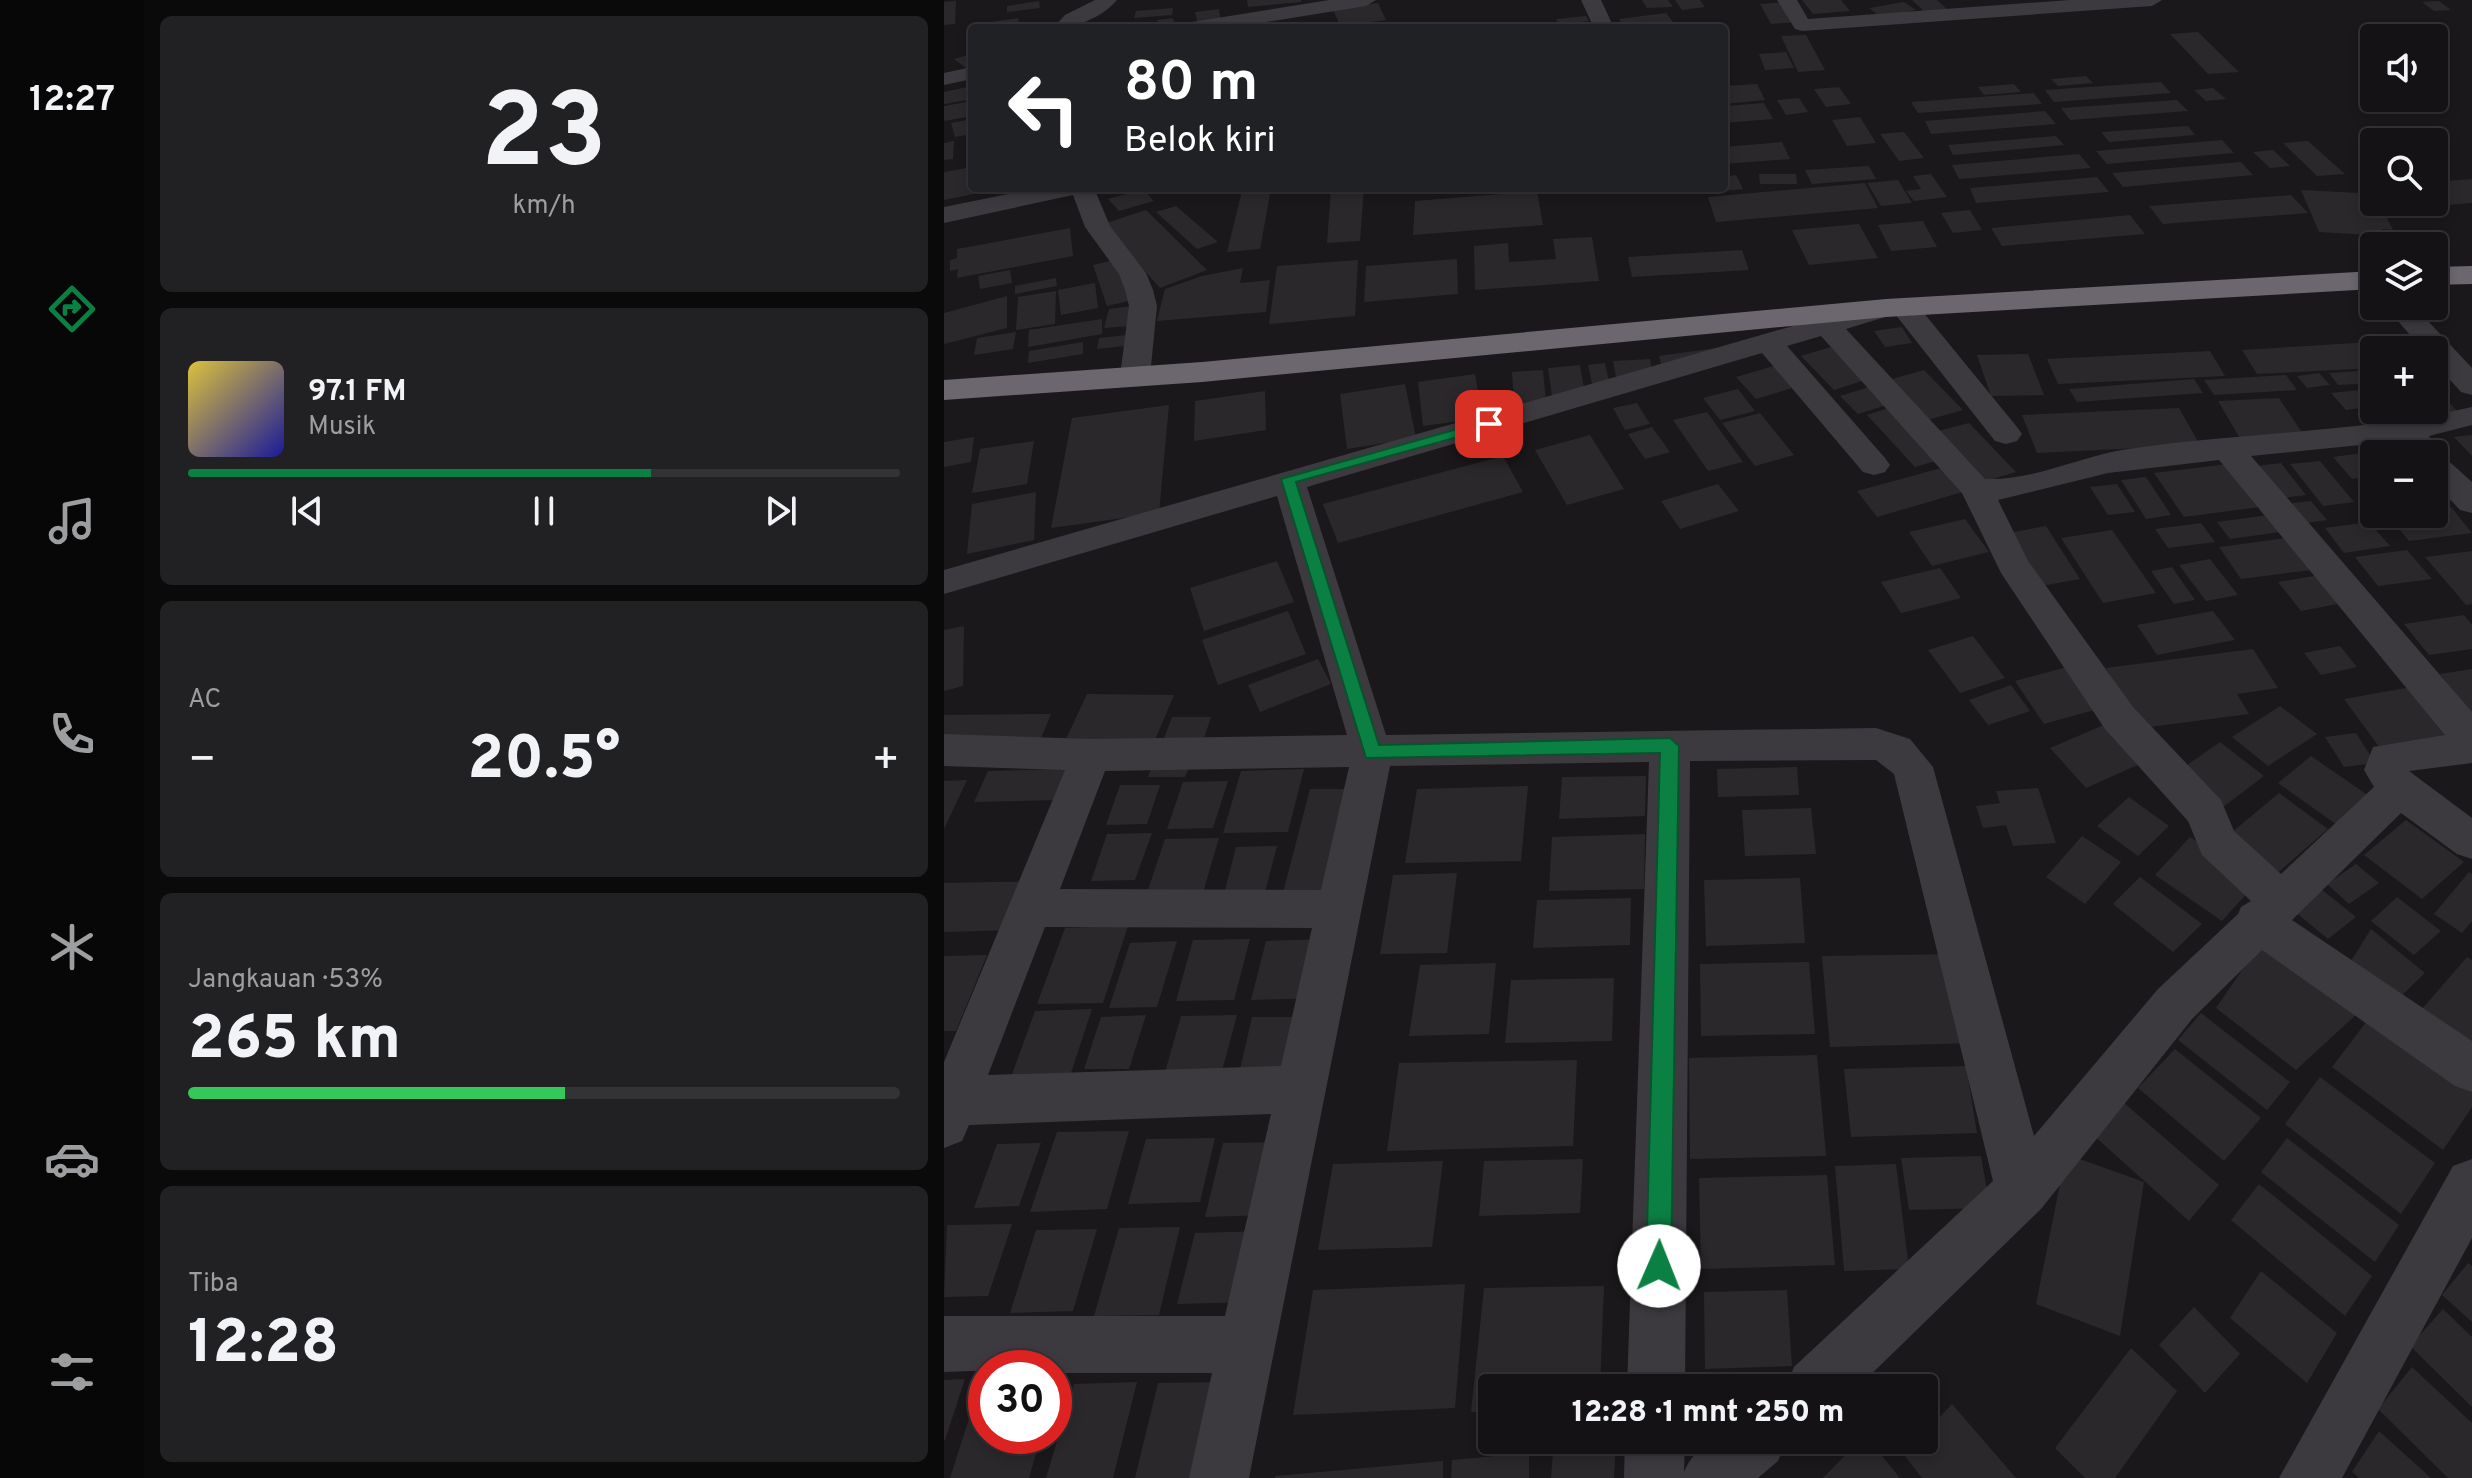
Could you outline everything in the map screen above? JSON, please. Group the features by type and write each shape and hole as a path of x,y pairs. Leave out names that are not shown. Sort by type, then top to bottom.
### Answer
{"highway":[{"path":"2448,276 2472,275"},
{"path":"944,390 1135,376 1895,308 2360,281"}],"street":[{"path":"1066,24 1100,7 1107,0"},
{"path":"1228,24 1366,0"},
{"path":"1591,0 1602,24"},
{"path":"1787,0 1802,25 2066,2 2152,0"},
{"path":"1307,10 1316,24"},
{"path":"944,79 968,74"},
{"path":"944,215 1054,192"},
{"path":"1084,192 1098,227 1132,273 1139,290 1143,306 1135,376"},
{"path":"944,582 1288,479 1895,308 2006,434"},
{"path":"2412,320 2472,386"},
{"path":"1829,327 1976,489 2013,565 2119,718 2206,812 2217,842 2269,910 2472,1069"},
{"path":"1770,344 1874,465"},
{"path":"2423,440 2472,416"},
{"path":"1976,489 1999,490 2093,466 2164,454 2360,445"},
{"path":"2227,449 2472,739"},
{"path":"2448,477 2472,502"},
{"path":"1219,1478 1372,753 1288,479"},
{"path":"944,750 1091,755 1876,744 1904,756 1913,767 2022,1190"},
{"path":"1656,1374 1670,746"},
{"path":"2472,747 2387,758 2384,770 2399,789 2472,841"},
{"path":"1091,755 948,1112 1300,1089"},
{"path":"1830,1374 2022,1190 2175,1004 2269,910 2399,789"},
{"path":"1030,908 1341,909"},
{"path":"2309,1478 2472,1185"},
{"path":"944,1344 1249,1345"},
{"path":"1654,1478 1655,1454"},
{"path":"1712,1478 1740,1454"}],"building":[{"path":"1247,0 1301,0 1301,2 1248,7"},
{"path":"1642,0 1668,0 1673,7 1647,8"},
{"path":"1675,0 1700,0 1705,7 1682,10"},
{"path":"1802,0 1841,0 1850,11 1813,14"},
{"path":"1912,0 1937,0 1949,11 1927,14"},
{"path":"956,1 955,24 944,25 944,2"},
{"path":"1039,1 1040,8 1007,12 1007,6"},
{"path":"2439,1 2451,10 2434,11 2422,2"},
{"path":"1785,2 1797,22 1771,24 1760,4"},
{"path":"1904,2 1916,10 1881,17 1869,8"},
{"path":"1378,3 1386,20 1339,24 1333,9"},
{"path":"1173,8 1172,15 1134,18 1136,11"},
{"path":"1219,9 1221,22 1198,24 1195,12"},
{"path":"1666,13 1675,24 1622,24 1619,19"},
{"path":"1586,16 1589,21 1558,24 1556,19"},
{"path":"1018,18 1019,24 985,24"},
{"path":"1173,18 1174,24 1158,24 1157,20"},
{"path":"2198,32 2239,72 2208,74 2170,34"},
{"path":"1806,35 1825,70 1798,72 1781,36"},
{"path":"1786,52 1794,68 1765,70 1759,54"},
{"path":"968,55 968,70 954,59"},
{"path":"2086,76 2093,83 2058,86 2051,79"},
{"path":"2161,82 2171,93 2054,102 2045,90"},
{"path":"1757,84 1765,100 1728,104 1728,86"},
{"path":"2014,84 2021,92 1984,95 1978,87"},
{"path":"968,87 968,100 944,104 944,92"},
{"path":"1839,87 1851,104 1826,107 1814,89"},
{"path":"2213,88 2226,99 2206,101 2194,90"},
{"path":"2034,93 2042,104 1918,113 1911,102"},
{"path":"1799,98 1808,112 1786,115 1777,100"},
{"path":"2177,100 2188,111 2070,120 2061,108"},
{"path":"968,102 968,117 944,121 944,106"},
{"path":"1764,103 1773,119 1728,123 1728,106"},
{"path":"2045,111 2056,124 1931,134 1925,121"},
{"path":"1860,117 1876,143 1847,146 1832,120"},
{"path":"968,120 968,135 955,137 951,123"},
{"path":"2188,126 2195,135 2109,142 2101,132"},
{"path":"1904,132 1924,158 1899,161 1880,134"},
{"path":"2056,136 2064,145 1953,155 1948,145"},
{"path":"2222,140 2234,153 2107,164 2096,151"},
{"path":"954,141 953,159 944,160 944,143"},
{"path":"2308,141 2345,174 2317,176 2283,143"},
{"path":"1782,142 1790,159 1728,164 1728,147"},
{"path":"2273,150 2290,166 2270,168 2253,152"},
{"path":"2079,154 2091,168 1959,179 1952,165"},
{"path":"2241,162 2253,175 2123,187 2112,173"},
{"path":"1869,166 1876,179 1812,184 1805,170"},
{"path":"968,168 968,192 983,192 944,200 944,172"},
{"path":"1759,174 1796,174 1797,184 1760,184"},
{"path":"1931,174 1947,197 1914,201 1906,191 1921,189 1913,176"},
{"path":"1736,175 1743,189 1728,191 1728,176"},
{"path":"2097,177 2109,192 1976,203 1970,188"},
{"path":"2472,179 2472,203 2448,205 2448,181"},
{"path":"1898,180 1912,203 1881,206 1867,183"},
{"path":"1865,183 1878,208 1716,222 1708,197"},
{"path":"2301,190 2359,193 2360,216 2386,216 2393,230 2382,229 2383,232 2360,232 2360,234 2319,232"},
{"path":"1132,192 1146,192 1154,201 1119,211 1108,199"},
{"path":"1242,192 1270,192 1260,249 1227,252"},
{"path":"1331,192 1364,192 1360,241 1327,243"},
{"path":"1537,192 1543,225 1413,235 1415,201"},
{"path":"2291,195 2308,213 2163,224 2149,206"},
{"path":"1176,206 1218,242 1197,249 1156,212"},
{"path":"1146,210 1207,270 1160,288 1103,224"},
{"path":"1970,210 1982,230 1953,233 1941,213"},
{"path":"2130,215 2145,234 2002,246 1991,228"},
{"path":"1923,221 1937,247 1891,251 1878,225"},
{"path":"1859,224 1878,258 1809,265 1792,230"},
{"path":"1070,228 1073,256 957,278 958,269 950,271 950,260 957,258 957,249"},
{"path":"1592,237 1599,281 1475,290 1474,246 1508,243 1509,262 1556,259 1553,239"},
{"path":"1742,250 1749,270 1632,277 1628,257"},
{"path":"1118,259 1133,300 1107,306 1093,265"},
{"path":"1457,259 1458,294 1364,302 1366,266"},
{"path":"1358,260 1355,316 1269,324 1277,266"},
{"path":"1243,268 1240,283 1270,280 1266,312 1157,321 1165,289 1202,276"},
{"path":"1010,270 1012,283 980,289 978,276"},
{"path":"1056,278 1057,286 1015,294 1015,286"},
{"path":"1095,283 1098,308 1061,315 1058,290"},
{"path":"1056,291 1055,324 1016,330 1018,297"},
{"path":"1007,296 1007,328 944,344 944,313"},
{"path":"1134,306 1130,326 1104,328 1109,309"},
{"path":"1102,319 1102,334 1028,347 1029,330"},
{"path":"1902,327 1912,343 1885,347 1874,331"},
{"path":"1016,332 1013,349 974,355 977,338"},
{"path":"1136,334 1134,345 1097,349 1099,338"},
{"path":"1083,342 1083,354 1028,363 1029,351"},
{"path":"2360,343 2360,369 2257,374 2242,350"},
{"path":"1831,347 1865,380 1834,390 1801,356"},
{"path":"1716,348 1663,371 1659,356"},
{"path":"2210,351 2225,376 2058,384 2047,359"},
{"path":"2028,354 2044,395 1991,396 1977,355"},
{"path":"1650,359 1653,375 1617,383 1613,361"},
{"path":"1605,363 1610,386 1593,388 1588,365"},
{"path":"1781,364 1802,385 1756,399 1736,377"},
{"path":"1580,365 1585,394 1552,396 1548,368"},
{"path":"1543,370 1546,402 1514,405 1512,372"},
{"path":"1924,370 1963,410 1920,422 1882,382"},
{"path":"2360,371 2360,384 2338,385 2329,373"},
{"path":"2319,373 2330,385 2307,388 2297,376"},
{"path":"1475,374 1483,418 1423,426 1418,382"},
{"path":"2286,375 2297,390 2214,395 2204,380"},
{"path":"2194,379 2203,393 2077,402 2069,389"},
{"path":"1405,384 1416,438 1347,449 1340,394"},
{"path":"1869,387 1887,405 1858,414 1840,396"},
{"path":"1738,389 1755,411 1720,420 1703,398"},
{"path":"2360,390 2360,408 2346,410 2331,393"},
{"path":"1265,391 1266,430 1194,441 1195,401"},
{"path":"2279,398 2305,437 2241,440 2218,401"},
{"path":"2448,401 2457,411 2448,412"},
{"path":"1637,403 1650,424 1625,430 1613,408"},
{"path":"1169,405 1159,513 1051,528 1072,418"},
{"path":"1889,408 1939,460 1915,467 1867,415"},
{"path":"2179,408 2200,445 2037,453 2022,415"},
{"path":"1707,412 1743,462 1708,471 1673,420"},
{"path":"1760,413 1794,455 1755,466 1722,423"},
{"path":"1969,423 2016,472 1979,483 1934,432"},
{"path":"1652,427 1670,452 1645,459 1628,434"},
{"path":"1590,435 1624,489 1567,505 1535,450"},
{"path":"2472,435 2472,456 2454,437"},
{"path":"974,437 971,462 944,467 944,442"},
{"path":"1034,441 1027,484 972,493 980,449"},
{"path":"2360,453 2360,478 2352,479 2333,457"},
{"path":"1503,456 1523,492 1338,543 1323,504"},
{"path":"2320,461 2354,502 2323,506 2290,464"},
{"path":"2281,463 2306,495 2273,499 2249,467"},
{"path":"2228,464 2260,507 2184,517 2154,473"},
{"path":"1945,467 1966,491 1877,517 1857,491"},
{"path":"2146,477 2171,515 2146,519 2121,480"},
{"path":"1718,484 1739,511 1680,529 1661,501"},
{"path":"2117,484 2135,512 2108,515 2090,487"},
{"path":"1036,492 1034,540 967,554 972,504"},
{"path":"2311,501 2327,520 2299,524 2283,504"},
{"path":"2451,507 2472,533 2409,541 2398,528 2448,528 2448,508"},
{"path":"2268,515 2280,532 2230,539 2217,522"},
{"path":"1965,519 1989,552 1932,566 1909,532"},
{"path":"2201,523 2215,542 2168,548 2155,529"},
{"path":"2360,523 2360,528 2374,528 2390,546 2344,553 2325,528"},
{"path":"2046,526 2080,579 2041,586 2008,533"},
{"path":"2112,530 2156,593 2103,603 2061,538"},
{"path":"2287,538 2311,570 2241,579 2219,547"},
{"path":"2407,550 2432,579 2378,586 2355,557"},
{"path":"2472,551 2472,604 2466,605 2425,557"},
{"path":"2210,559 2238,595 2206,601 2179,565"},
{"path":"1277,561 1294,602 1204,631 1190,588"},
{"path":"2172,567 2195,600 2174,604 2151,571"},
{"path":"1940,568 1961,598 1901,613 1881,582"},
{"path":"2319,575 2343,603 2301,611 2278,582"},
{"path":"1288,611 1306,654 1218,685 1202,640"},
{"path":"2213,611 2235,640 2157,655 2137,625"},
{"path":"2464,615 2472,625 2472,649 2429,655 2404,624"},
{"path":"964,626 963,686 944,691 944,630"},
{"path":"1973,636 2005,678 1960,693 1928,650"},
{"path":"2340,646 2357,667 2321,675 2304,653"},
{"path":"2253,649 2278,688 2237,694 2249,714 2142,728 2106,668"},
{"path":"1318,659 1331,684 1260,712 1248,685"},
{"path":"2074,665 2105,707 2044,724 2015,681"},
{"path":"2472,669 2472,716 2440,674"},
{"path":"2011,685 2030,711 1988,725 1969,700"},
{"path":"2417,686 2461,741 2385,755 2344,699"},
{"path":"1087,694 1174,695 1155,740 1066,739"},
{"path":"2280,706 2317,734 2268,766 2232,737"},
{"path":"1051,714 1041,738 944,739 944,715"},
{"path":"1172,717 1211,717 1203,741 1163,741"},
{"path":"2106,724 2142,763 2086,788 2050,748"},
{"path":"2356,733 2375,763 2344,767 2325,737"},
{"path":"2220,742 2264,776 2218,811 2173,775"},
{"path":"2311,756 2372,798 2340,827 2278,783"},
{"path":"1154,760 1192,760 1185,777 1148,777"},
{"path":"1797,767 1799,795 1718,797 1717,769"},
{"path":"1072,769 1059,800 974,802 988,771"},
{"path":"1304,769 1288,832 1223,833 1241,771"},
{"path":"1646,776 1645,816 1559,819 1562,777"},
{"path":"967,780 944,829 944,781"},
{"path":"1228,781 1213,828 1167,829 1183,782"},
{"path":"1120,785 1160,785 1147,824 1106,825"},
{"path":"1528,786 1521,861 1405,863 1417,789"},
{"path":"2038,788 2056,843 2013,846 2006,825 1983,828 1976,806 2000,803 1996,791"},
{"path":"1310,789 1362,789 1336,900 1281,900"},
{"path":"2279,793 2328,829 2274,876 2225,838"},
{"path":"2129,797 2169,826 2138,856 2097,826"},
{"path":"1811,808 1816,854 1745,856 1742,810"},
{"path":"2406,820 2464,862 2422,899 2364,855"},
{"path":"1152,833 1135,880 1091,881 1107,834"},
{"path":"1645,834 1644,889 1549,891 1552,837"},
{"path":"2082,836 2121,862 2085,904 2046,877"},
{"path":"2190,837 2257,882 2222,921 2155,875"},
{"path":"1219,838 1202,896 1146,896 1165,839"},
{"path":"1277,846 1264,896 1223,898 1236,847"},
{"path":"2356,864 2379,883 2349,904 2327,884"},
{"path":"2469,872 2472,874 2472,921 2462,933 2434,914"},
{"path":"1457,873 1447,953 1380,954 1393,875"},
{"path":"2140,877 2202,924 2173,952 2113,904"},
{"path":"1800,878 1805,943 1706,946 1704,880"},
{"path":"1036,881 1017,930 944,932 944,883"},
{"path":"2321,889 2356,917 2328,939 2294,911"},
{"path":"2397,897 2441,931 2414,955 2371,921"},
{"path":"1631,898 1630,945 1533,948 1537,900"},
{"path":"1128,926 1103,1003 1037,1004 1065,928"},
{"path":"2371,929 2425,973 2397,1000 2351,961"},
{"path":"2267,934 2359,1012 2296,1070 2216,1008"},
{"path":"1250,939 1234,1000 1176,1001 1193,940"},
{"path":"1328,939 1316,998 1251,1000 1266,941"},
{"path":"1177,941 1157,1007 1109,1008 1130,943"},
{"path":"1960,954 1976,1043 1830,1047 1822,956"},
{"path":"987,955 956,1031 944,1031 944,956"},
{"path":"2467,957 2472,960 2472,1061 2415,1017"},
{"path":"1809,962 1815,1034 1701,1036 1700,964"},
{"path":"1496,963 1489,1034 1409,1036 1420,965"},
{"path":"1614,978 1612,1041 1505,1043 1511,980"},
{"path":"1092,1009 1070,1076 1011,1077 1035,1011"},
{"path":"2201,1013 2290,1082 2267,1110 2178,1040"},
{"path":"1146,1015 1129,1069 1084,1069 1101,1017"},
{"path":"1237,1015 1222,1071 1165,1072 1181,1016"},
{"path":"1252,1017 1306,1017 1295,1073 1239,1074"},
{"path":"2370,1017 2472,1091 2472,1107 2443,1150 2332,1067"},
{"path":"2175,1049 2261,1118 2224,1161 2138,1088"},
{"path":"1817,1055 1826,1156 1690,1159 1689,1058"},
{"path":"1577,1060 1573,1146 1387,1151 1399,1063"},
{"path":"1966,1066 1977,1133 1851,1137 1844,1069"},
{"path":"2320,1077 2435,1163 2401,1214 2285,1124"},
{"path":"2123,1102 2219,1185 2189,1221 2093,1135"},
{"path":"1129,1131 1107,1209 1030,1212 1057,1132"},
{"path":"1215,1138 1200,1202 1128,1204 1146,1139"},
{"path":"2287,1138 2399,1225 2375,1262 2261,1172"},
{"path":"1283,1142 1267,1215 1205,1217 1223,1143"},
{"path":"1041,1143 1019,1206 974,1208 997,1144"},
{"path":"2066,1154 2144,1182 2120,1336 2036,1304"},
{"path":"1981,1156 1990,1208 1909,1210 1901,1158"},
{"path":"1583,1159 1580,1213 1479,1216 1484,1161"},
{"path":"1443,1161 1432,1247 1318,1250 1333,1164"},
{"path":"1896,1164 1909,1269 1844,1271 1835,1166"},
{"path":"1827,1175 1835,1265 1701,1269 1699,1178"},
{"path":"2259,1184 2372,1276 2345,1316 2231,1220"},
{"path":"1012,1224 988,1296 944,1297 947,1225"},
{"path":"1180,1227 1159,1315 1094,1316 1119,1228"},
{"path":"1097,1229 1073,1311 1010,1313 1036,1230"},
{"path":"1265,1231 1251,1302 1177,1304 1195,1233"},
{"path":"2468,1263 2472,1266 2472,1322 2442,1295"},
{"path":"2261,1271 2337,1333 2307,1383 2230,1318"},
{"path":"1465,1284 1455,1408 1293,1415 1313,1290"},
{"path":"1604,1286 1601,1374 1478,1374 1478,1412 1471,1412 1484,1288"},
{"path":"1787,1290 1792,1366 1705,1369 1704,1292"},
{"path":"2194,1307 2240,1354 2205,1393 2159,1345"},
{"path":"2443,1309 2472,1337 2472,1407 2410,1346"},
{"path":"2131,1348 2177,1391 2115,1478 2085,1478 2055,1448"},
{"path":"2412,1367 2472,1423 2472,1478 2448,1478 2378,1409"},
{"path":"965,1379 945,1440 944,1440 944,1380"},
{"path":"1137,1382 1113,1478 1046,1478 1053,1454 1072,1454 1074,1384"},
{"path":"1223,1382 1203,1478 1135,1478 1158,1383"},
{"path":"1952,1404 2016,1478 1922,1478 1904,1455 1938,1454 1938,1418"},
{"path":"968,1422 968,1454 1036,1454 1029,1478 950,1478"},
{"path":"2379,1431 2431,1478 2359,1478 2352,1472"},
{"path":"1529,1454 1529,1478 1451,1478 1452,1460"},
{"path":"1553,1454 1615,1454 1614,1478 1551,1478"},
{"path":"1846,1454 1880,1454 1900,1478 1823,1478"},
{"path":"1443,1461 1443,1478 1275,1478 1275,1476"}],"route":[{"path":"1489,424 1288,479 1372,753 1670,746 1659,1266"}]}
